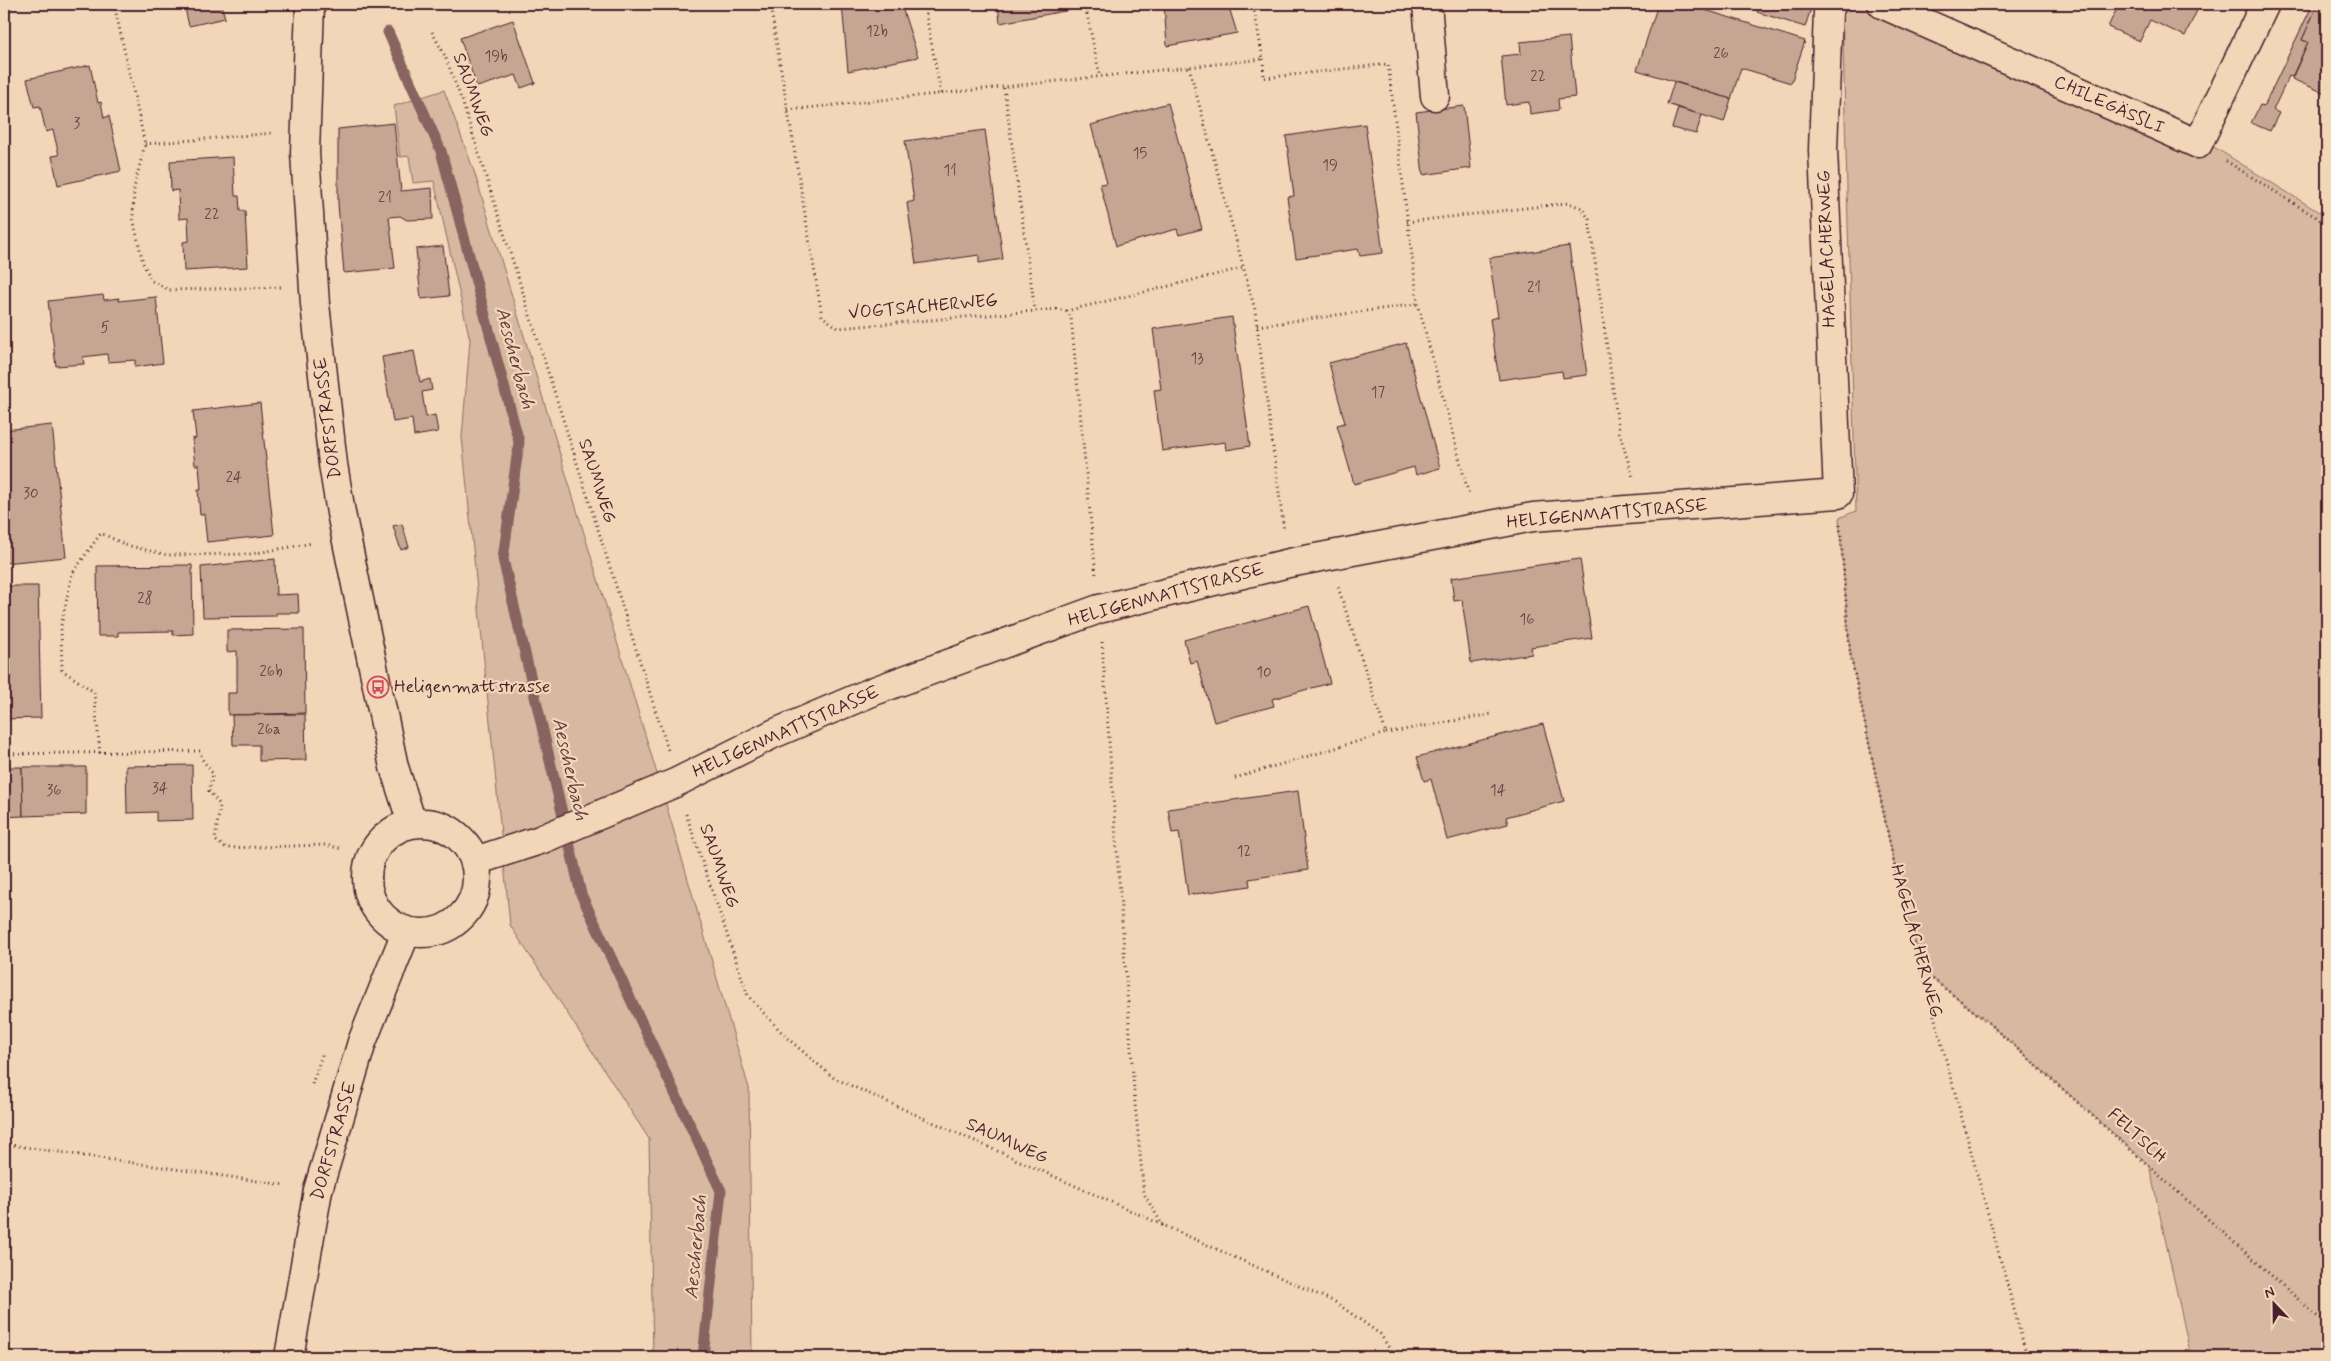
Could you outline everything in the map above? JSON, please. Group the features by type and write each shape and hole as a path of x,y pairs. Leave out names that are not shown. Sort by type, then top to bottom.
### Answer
{"street":[{"name":"DORFSTRASSE","path":"310,4 305,153 315,304 333,464 341,513 394,767 412,823"},
{"path":"1427,4 1435,96"},
{"name":"HAGELACHERWEG","path":"1832,4 1828,11 1823,150 1838,506"},
{"name":"CHILEGÄSSLI","path":"1882,4 2198,144"},
{"path":"2198,144 2266,4"},
{"name":"HELIGENMATTSTRASSE","path":"475,861 540,840 675,783 772,734 866,694 1099,609 1289,563 1533,517 1838,506"},
{"path":"412,823 428,823 444,827 457,835 468,846 475,861 478,878 475,895 468,911 456,923 440,931 423,934 406,932 389,923 376,910 368,893 366,875 371,857 380,842 395,830 412,823"},
{"name":"DORFSTRASSE","path":"289,1357 318,1190 362,1042 406,932"}],"path":[{"path":"114,4 145,144 134,188 133,218 143,263 152,281 168,290 285,287"},
{"name":"VOGTSACHERWEG","path":"770,4 822,316 838,328 1057,309 1066,312 1243,268"},
{"path":"924,4 941,94"},
{"path":"1086,4 1100,77"},
{"path":"1252,4 1263,59 1264,78 1388,64 1418,304 1469,496"},
{"name":"SAUMWEG","path":"432,32 445,56 462,101 672,762 675,783 748,996 787,1038 834,1078 1335,1302 1380,1334 1395,1357"},
{"path":"788,110 1263,59"},
{"path":"1189,67 1255,310 1284,533"},
{"path":"1004,88 1035,312"},
{"path":"145,144 278,133"},
{"path":"2198,144 2327,224"},
{"path":"1407,222 1568,203 1582,208 1589,219 1619,432 1636,486"},
{"path":"1257,326 1418,304"},
{"path":"1066,312 1071,318 1096,579"},
{"name":"HAGELACHERWEG","path":"1838,506 1850,652 1900,887 2027,1357"},
{"path":"100,753 94,692 62,670 62,626 72,574 101,533 126,545 167,555 251,554 313,543"},
{"path":"1328,556 1386,733"},
{"path":"1099,609 1135,1104 1144,1194 1164,1226"},
{"path":"1235,778 1386,733 1492,714"},
{"path":"4,754 200,751 202,759 213,774 209,791 220,805 215,840 226,848 325,845 343,849"},
{"name":"FELTSCH","path":"1924,972 1985,1020 2327,1324"},
{"path":"4,1144 318,1190"}],"shaded area":[{"path":"1850,4 1913,4 2162,115 2327,217 2327,1357 2191,1357 2149,1165 1985,1020 1924,972 1899,887 1850,652 1839,518 1856,511 1842,8"},
{"path":"444,90 474,171 658,777 749,1088 752,1357 653,1357 649,1139 510,925 462,437 470,340 434,181 413,183 409,156 400,157 394,106"}],"building":[{"path":"184,4 221,4 225,18 189,26"},
{"path":"842,4 901,4 918,57 848,71"},
{"path":"998,4 1068,4 1070,10 1000,23"},
{"path":"1164,4 1228,4 1237,33 1167,46"},
{"path":"1658,4 1686,4 1805,41 1791,83 1741,68 1731,99 1637,70"},
{"path":"1760,4 1812,5 1805,27 1757,12"},
{"path":"2119,4 2200,4 2185,36 2150,20 2140,41 2108,27"},
{"path":"2313,4 2318,4 2302,40 2308,42 2292,77 2289,76 2273,110 2279,113 2270,131 2251,123 2260,105 2264,106"},
{"path":"2318,4 2327,8 2327,94 2292,79 2308,42 2302,40"},
{"path":"513,20 535,83 521,88 516,75 477,87 460,38"},
{"path":"1569,37 1575,97 1558,99 1559,110 1530,114 1529,102 1506,105 1501,56 1521,54 1520,42"},
{"path":"90,65 98,103 101,102 104,118 109,116 121,171 58,185 52,156 59,155 53,130 46,132 40,106 34,107 27,79"},
{"path":"1674,82 1731,99 1724,122 1667,104"},
{"path":"1168,103 1202,229 1179,235 1177,229 1116,246 1100,184 1107,183 1091,125"},
{"path":"1464,106 1471,168 1423,175 1416,112"},
{"path":"1678,108 1702,115 1696,134 1672,128"},
{"path":"394,123 401,191 432,188 433,219 407,220 400,216 389,217 395,268 344,273 338,204 338,129"},
{"path":"1365,124 1383,253 1360,256 1358,249 1296,258 1287,197 1294,196 1286,136"},
{"path":"985,130 1003,259 979,263 979,255 916,264 907,203 914,201 905,141"},
{"path":"233,157 235,196 239,196 240,211 245,211 248,267 184,271 183,242 189,241 188,218 179,219 178,190 171,191 170,161"},
{"path":"443,246 449,296 421,299 416,249"},
{"path":"1569,246 1587,375 1563,378 1562,371 1499,380 1490,319 1498,317 1489,258"},
{"path":"103,295 104,300 119,298 119,301 156,297 163,363 135,367 135,360 108,362 107,354 83,357 84,364 56,366 48,301"},
{"path":"1232,317 1250,446 1226,450 1225,442 1162,451 1154,390 1161,389 1153,329"},
{"path":"1406,343 1440,468 1416,475 1414,467 1354,484 1337,425 1345,423 1329,363"},
{"path":"414,351 420,382 430,379 432,390 422,392 426,417 435,415 438,432 414,436 412,419 393,422 382,357"},
{"path":"260,403 274,535 207,542 204,514 200,515 199,465 195,465 192,439 196,438 193,411"},
{"path":"52,425 66,557 4,563 4,430"},
{"path":"402,524 409,547 401,550 393,526"},
{"path":"275,559 276,595 298,594 299,613 276,613 276,616 203,617 201,567"},
{"path":"1580,559 1592,638 1531,647 1532,654 1471,663 1462,600 1454,601 1451,578"},
{"path":"192,565 193,634 173,635 173,631 118,632 118,636 98,636 97,566"},
{"path":"4,586 38,586 41,718 4,719"},
{"path":"1309,606 1330,683 1272,699 1274,706 1214,722 1197,661 1190,663 1184,640"},
{"path":"304,629 305,713 228,715 228,693 237,693 237,651 227,652 227,630"},
{"path":"305,714 306,760 259,761 259,745 233,745 232,715"},
{"path":"1543,724 1564,801 1506,817 1508,824 1447,840 1431,779 1424,781 1417,757"},
{"path":"192,765 193,820 156,821 156,812 127,813 126,766"},
{"path":"4,767 22,767 23,816 4,817"},
{"path":"22,767 86,767 86,814 23,816"},
{"path":"1298,791 1308,870 1249,879 1250,886 1188,895 1179,832 1172,833 1168,809"}],"waterway":[{"name":"Aescherbach","path":"388,32 441,151 519,442 503,559 581,894 721,1191 703,1357"}],"place":[{"name":"Heligenmattstrasse","path":"378,687"}]}
